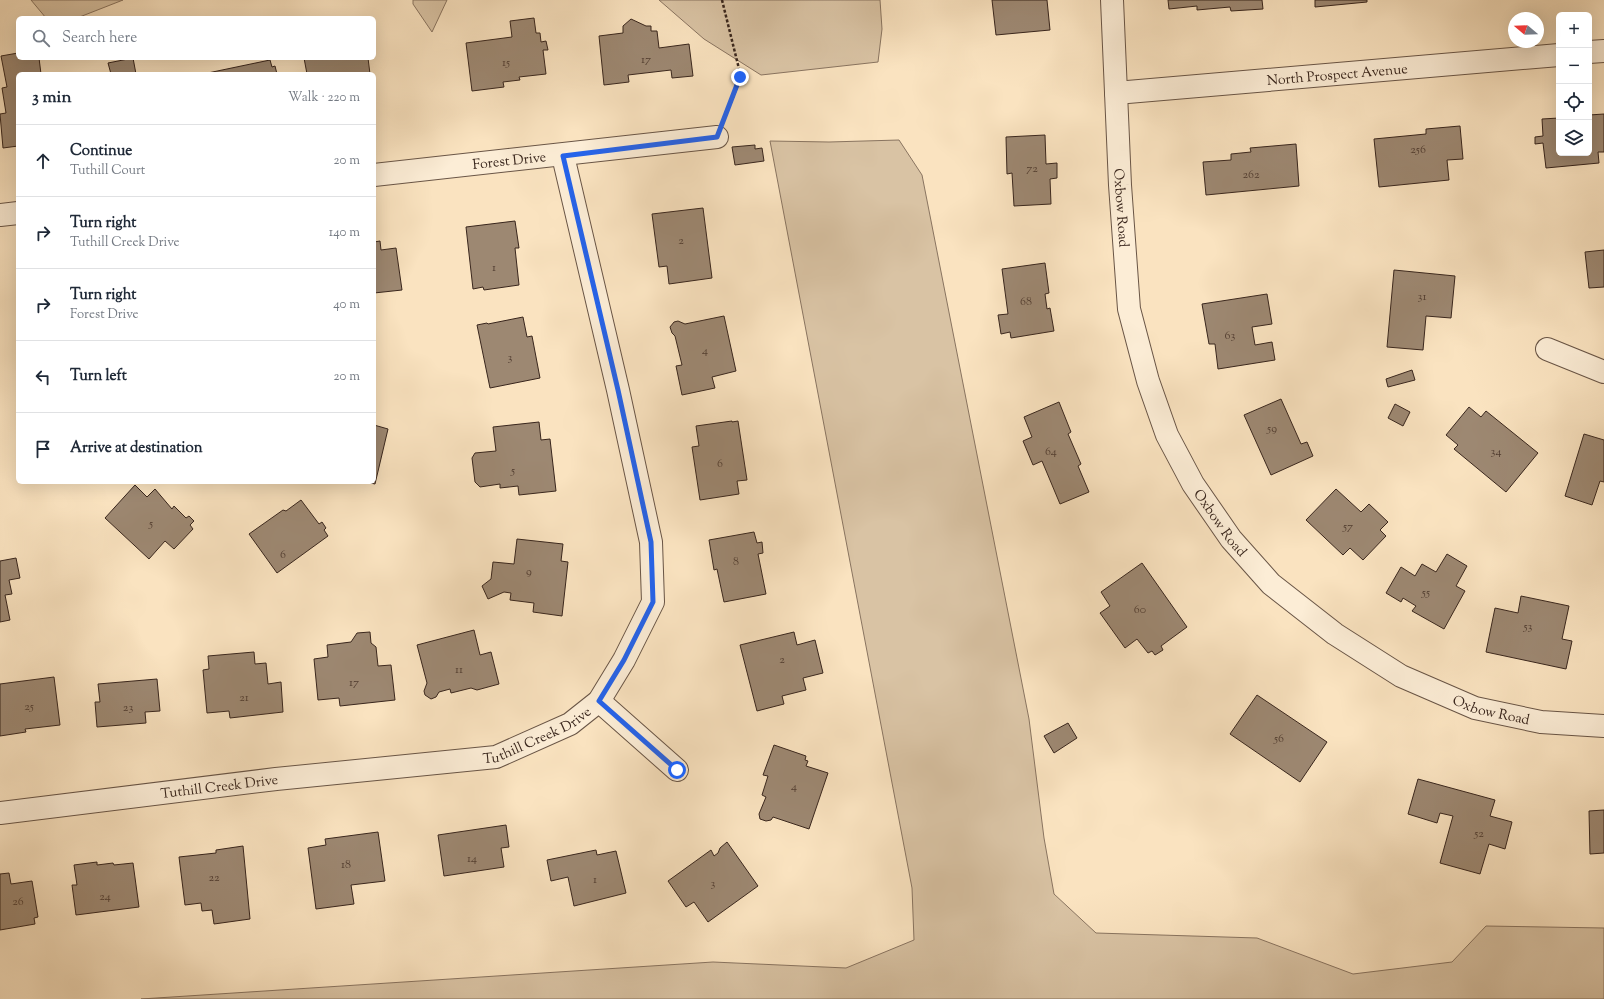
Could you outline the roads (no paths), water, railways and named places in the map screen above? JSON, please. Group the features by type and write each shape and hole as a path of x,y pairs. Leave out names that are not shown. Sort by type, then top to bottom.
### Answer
{"street":[{"name":"Oxbow Road","path":"1112,0 1120,185 1129,309 1148,381 1167,435 1193,484 1231,539 1271,584 1335,634 1401,676 1475,708 1541,722 1604,726"},
{"path":"1592,52 1604,51"},
{"name":"North Prospect Avenue","path":"1116,93 1556,55"},
{"name":"Forest Drive","path":"376,175 563,156 717,137"},
{"name":"Tuthill Creek Drive","path":"0,813 276,780 496,757 570,724 599,701 624,660 653,602 651,542 618,390 563,156"},
{"path":"0,215 16,213"},
{"path":"1547,349 1604,372"},
{"path":"599,701 677,770"}]}
